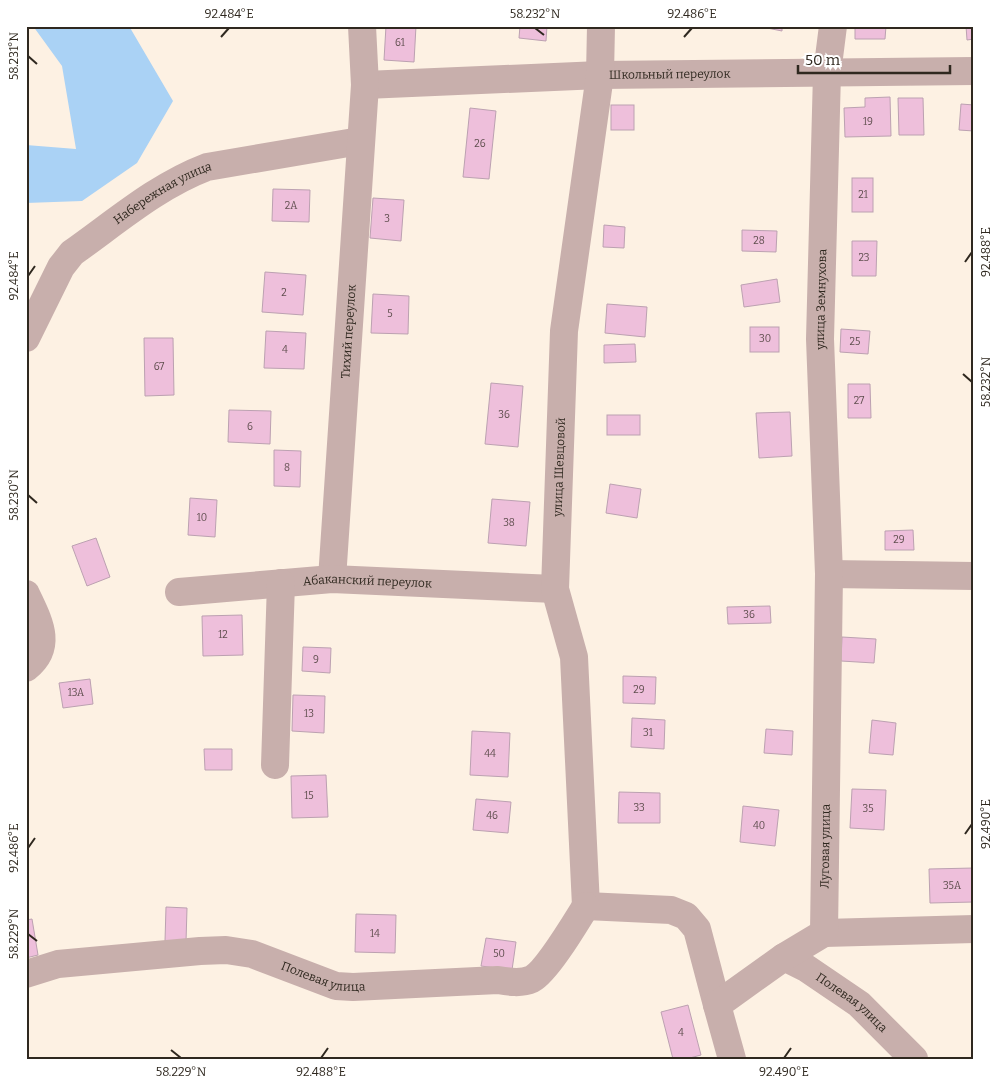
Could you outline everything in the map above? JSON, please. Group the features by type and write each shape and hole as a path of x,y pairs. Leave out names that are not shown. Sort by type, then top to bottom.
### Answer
{"street":[{"path":"362,26 365,85"},
{"name":"улица Шевцовой","path":"586,906 574,657 554,589 564,331 600,75 601,26"},
{"name":"улица Земнухова","path":"829,574 820,339 827,73 834,26"},
{"name":"Школьный переулок","path":"365,85 600,75 974,71"},
{"name":"Тихий переулок","path":"332,580 365,85"},
{"name":"Набережная улица","path":"26,338 61,267 72,253 164,187 184,176 208,167 360,141"},
{"path":"829,574 974,576"},
{"name":"Луговая улица","path":"824,933 829,574"},
{"name":"Абаканский переулок","path":"179,592 332,580 554,589"},
{"path":"274,765 281,583"},
{"path":"26,594 41,626 41,649 32,664 26,668"},
{"path":"586,906 671,910 686,916 697,929 732,1059"},
{"name":"Полевая улица","path":"26,974 58,964 226,950 252,954 336,986 353,987 498,980 519,983 534,978 552,958 586,906"},
{"path":"717,1005 784,957 824,933 974,929"},
{"name":"Полевая улица","path":"784,957 806,968 860,1004 914,1059"}],"water":[{"path":"33,26 129,26 173,101 137,163 82,201 26,203 26,145 76,149 62,66"}],"building":[{"path":"386,26 416,26 414,62 384,60"},
{"path":"520,26 547,26 546,41 519,38"},
{"path":"757,26 782,26 782,31"},
{"path":"855,26 886,26 885,39 855,39"},
{"path":"966,26 974,26 974,39 967,40"},
{"path":"890,97 891,136 845,137 844,108 865,107 865,98"},
{"path":"898,98 923,98 924,135 899,135"},
{"path":"961,104 974,105 974,131 959,130"},
{"path":"611,105 634,105 634,130 611,130"},
{"path":"470,108 496,111 489,179 463,177"},
{"path":"852,178 873,178 873,212 852,212"},
{"path":"273,189 310,190 309,222 272,221"},
{"path":"373,198 404,200 401,241 370,238"},
{"path":"604,225 625,227 624,248 603,247"},
{"path":"742,230 777,231 776,252 742,251"},
{"path":"852,241 877,241 876,276 852,276"},
{"path":"265,272 306,275 303,315 262,312"},
{"path":"777,279 780,302 744,307 741,285"},
{"path":"373,294 409,296 408,334 371,333"},
{"path":"607,304 647,307 645,337 605,333"},
{"path":"750,327 779,327 779,352 750,352"},
{"path":"841,329 870,331 868,354 840,352"},
{"path":"266,331 306,333 304,369 264,368"},
{"path":"144,338 173,338 174,395 145,396"},
{"path":"635,344 636,362 604,363 604,345"},
{"path":"491,383 523,386 518,447 485,444"},
{"path":"848,384 870,384 871,418 848,418"},
{"path":"229,410 271,411 270,444 228,442"},
{"path":"790,412 792,456 759,458 756,413"},
{"path":"607,415 640,415 640,435 607,435"},
{"path":"274,450 301,451 300,487 274,486"},
{"path":"610,484 641,489 637,518 606,513"},
{"path":"190,498 217,500 215,537 188,535"},
{"path":"492,499 530,502 526,546 488,543"},
{"path":"913,530 914,550 885,550 885,531"},
{"path":"96,538 110,577 87,586 72,546"},
{"path":"770,606 771,623 728,624 727,607"},
{"path":"242,615 243,655 203,656 202,616"},
{"path":"842,637 876,639 874,663 841,661"},
{"path":"303,647 331,648 330,673 302,671"},
{"path":"623,676 656,677 655,704 623,703"},
{"path":"90,679 93,704 63,708 59,683"},
{"path":"293,695 325,696 324,733 292,731"},
{"path":"632,718 665,720 664,749 631,747"},
{"path":"872,720 896,723 893,755 869,753"},
{"path":"766,729 793,731 792,755 764,753"},
{"path":"472,731 510,733 508,777 470,775"},
{"path":"204,749 232,749 232,770 205,770"},
{"path":"326,775 328,817 292,818 291,776"},
{"path":"852,789 886,790 884,830 850,828"},
{"path":"619,792 660,793 660,823 618,823"},
{"path":"476,799 511,802 508,833 473,830"},
{"path":"743,806 779,810 775,846 740,842"},
{"path":"974,868 974,902 930,903 929,869"},
{"path":"166,907 187,908 186,942 165,941"},
{"path":"356,914 396,915 395,953 355,952"},
{"path":"32,919 38,955 26,958 26,920"},
{"path":"486,938 516,942 512,970 481,966"},
{"path":"688,1005 701,1055 686,1059 673,1059 661,1012"}]}
